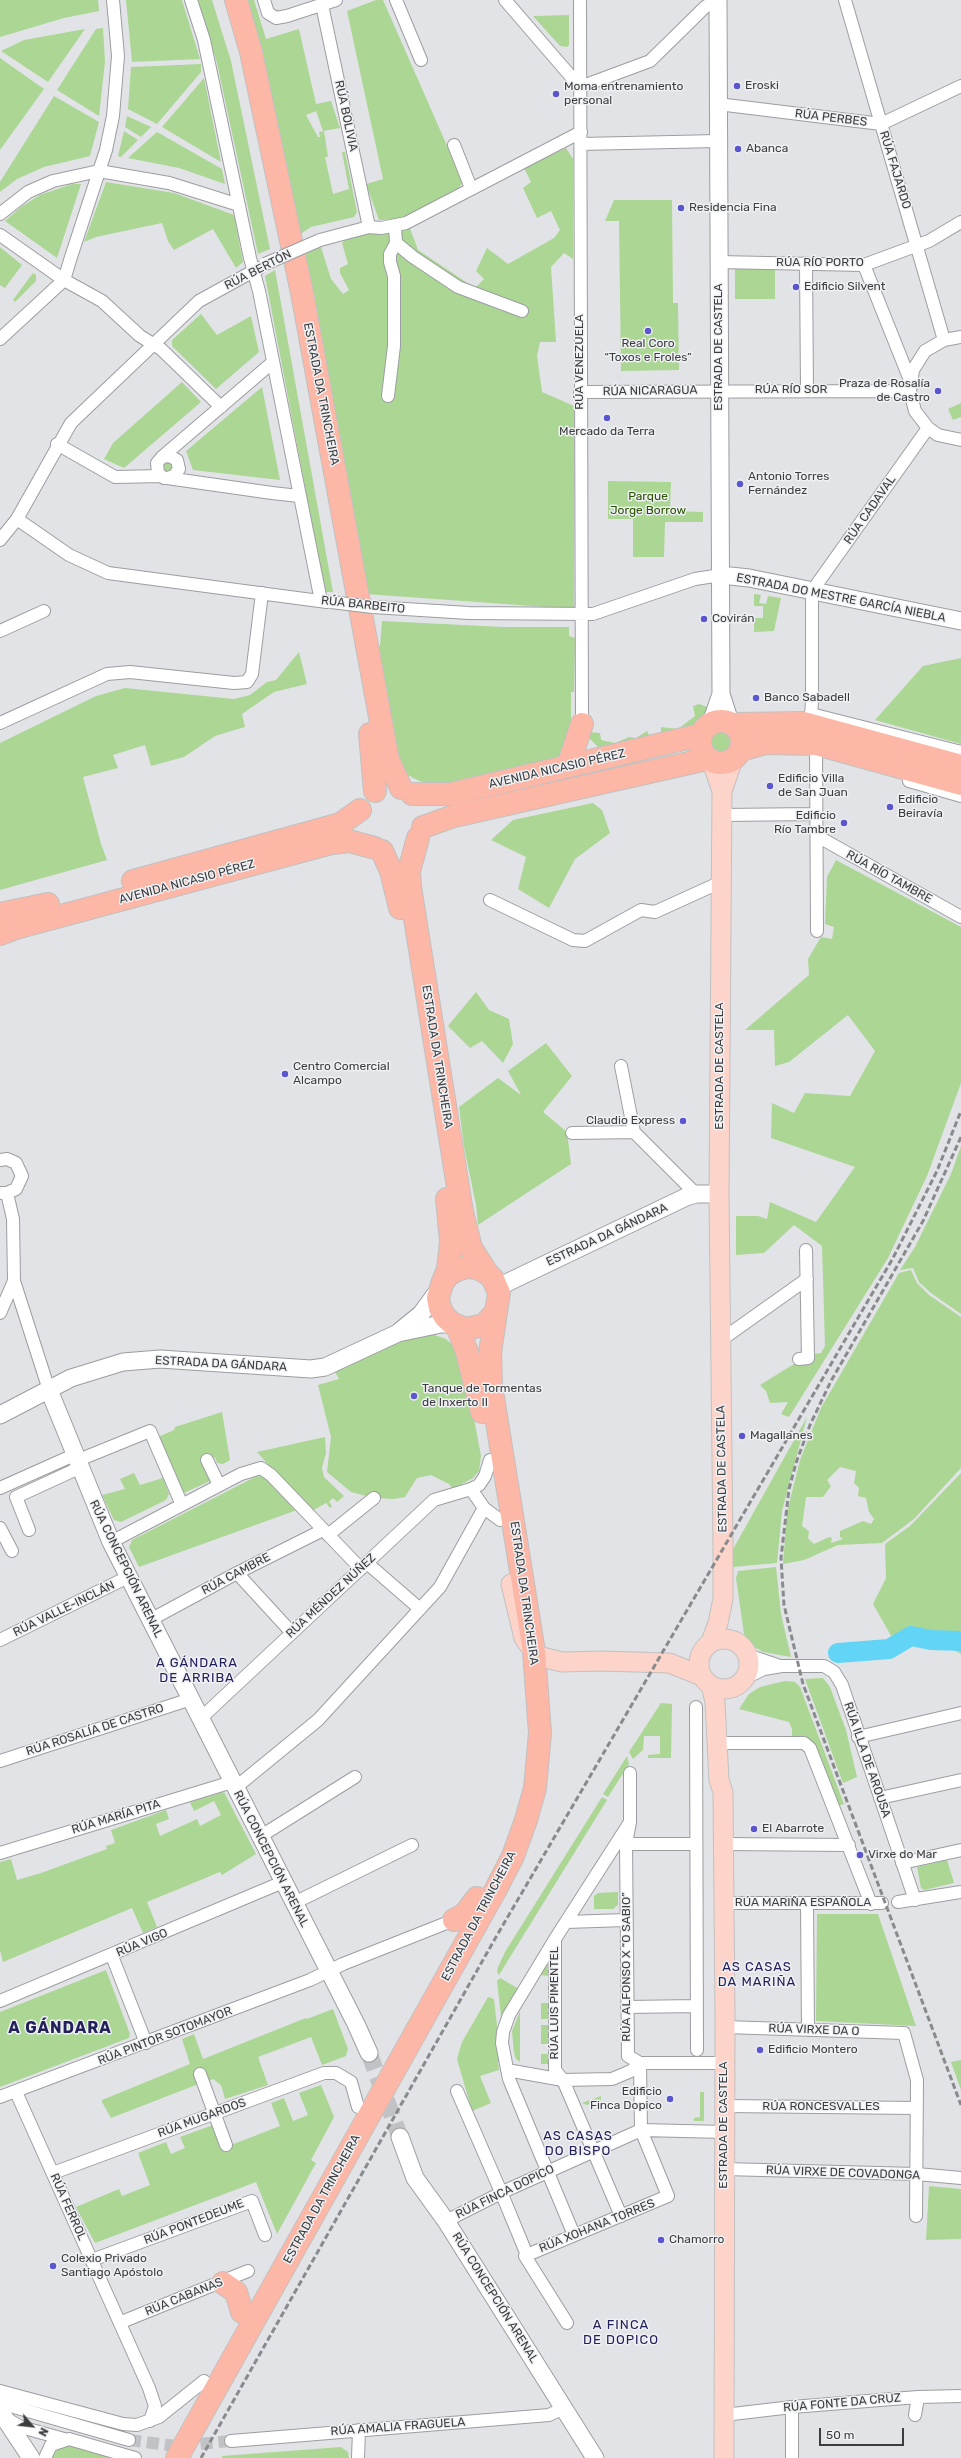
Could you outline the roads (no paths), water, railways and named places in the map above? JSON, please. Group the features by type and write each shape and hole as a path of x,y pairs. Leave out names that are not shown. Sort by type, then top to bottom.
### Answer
{"highway":[{"name":"ESTRADA DA TRINCHEIRA","path":"222,0 237,51 287,295 373,749 375,791"},
{"name":"ESTRADA DA TRINCHEIRA","path":"236,0 251,52 302,293 388,760 407,791"},
{"name":"AVENIDA NICASIO PÉREZ","path":"407,791 451,794 606,758 718,726 807,718 924,764"},
{"path":"582,724 591,747 606,758"},
{"path":"568,766 582,724"},
{"path":"737,755 741,736 718,726 700,748 709,760 723,763 737,755 766,743 816,744 924,764 961,766"},
{"name":"AVENIDA NICASIO PÉREZ","path":"421,832 454,816 709,760"},
{"path":"924,764 961,784"},
{"path":"384,788 407,791 422,809 421,832 402,851 378,850 367,841 361,832 359,821 360,810 366,799 375,791 384,788"},
{"name":"AVENIDA NICASIO PÉREZ","path":"0,914 49,904 334,826 360,810"},
{"name":"ESTRADA DA TRINCHEIRA","path":"421,832 409,871 410,887 462,1212 471,1248 492,1280"},
{"name":"AVENIDA NICASIO PÉREZ","path":"0,934 16,928 332,843 349,842 378,850"},
{"name":"ESTRADA DA TRINCHEIRA","path":"378,850 391,871 396,888 450,1214 451,1242 448,1268 441,1286"},
{"path":"462,1268 477,1268 492,1280 500,1300 496,1312 491,1319 479,1326 466,1329 455,1325 440,1308 441,1286 448,1276 462,1268"},
{"name":"ESTRADA DA TRINCHEIRA","path":"161,2458 242,2312 477,1898 500,1852 516,1810 528,1755 529,1704 516,1578 491,1385 490,1352 496,1312"},
{"name":"ESTRADA DA TRINCHEIRA","path":"176,2458 496,1890 526,1820 535,1788 540,1733 534,1652 516,1578 492,1514 490,1460 477,1387 455,1325"},
{"path":"454,1920 465,1914 477,1898"},
{"path":"223,2283 236,2292 242,2312"}],"main road":[{"path":"722,791 737,755"},
{"path":"709,760 722,791"},
{"name":"ESTRADA DE CASTELA","path":"722,791 719,1194 722,1598"},
{"path":"516,1578 539,1638 555,1652 570,1662"},
{"path":"722,1598 718,1623 706,1646 699,1666 715,1702 718,1780 723,1792"},
{"path":"722,1598 741,1648 749,1663 728,1703 726,1782 723,1792"},
{"path":"669,1663 727,1638 741,1648"},
{"path":"534,1652 548,1660 570,1662 669,1663 726,1689 739,1682"},
{"path":"540,1733 542,1695 545,1680 570,1662"},
{"name":"ESTRADA DE CASTELA","path":"723,1792 725,2027 724,2458"}],"street":[{"path":"0,339 64,280 99,171 111,128 117,86 118,56 113,0"},
{"path":"191,0 204,40 253,272 260,291 299,496 326,602"},
{"path":"264,0 268,13 276,18 287,16 336,0"},
{"path":"396,0 421,60"},
{"path":"505,0 580,87 650,61 704,7 717,0"},
{"name":"RÚA VENEZUELA","path":"580,0 582,724"},
{"name":"ESTRADA DE CASTELA","path":"717,0 721,694 718,726"},
{"name":"RÚA FAJARDO","path":"845,0 918,246 944,340"},
{"name":"RÚA BOLIVIA","path":"322,5 369,227"},
{"name":"RÚA PERBES","path":"718,104 881,124 961,86"},
{"path":"581,138 718,140"},
{"name":"RÚA BERTÓN","path":"0,540 17,520 57,444 71,422 199,301 265,264 320,240 369,227 395,227 406,223 471,188 581,138"},
{"path":"454,145 471,188"},
{"path":"0,214 28,192 53,181 99,171 169,183 239,205"},
{"name":"RÚA RÍO PORTO","path":"718,262 864,265 918,246 961,222"},
{"path":"388,396 394,346 394,276 390,254 396,243 395,227"},
{"path":"0,235 64,280 102,301 140,336 153,343 221,407"},
{"path":"396,243 413,257 458,287 522,311"},
{"path":"806,263 807,390"},
{"path":"864,265 910,386 915,411 928,428 938,435 961,440"},
{"path":"910,386 913,370 922,356 936,343 961,337"},
{"path":"164,477 156,467 162,457 273,362"},
{"name":"RÚA RÍO SOR","path":"719,390 807,390 910,386"},
{"name":"RÚA NICARAGUA","path":"580,392 719,390"},
{"name":"RÚA CADAVAL","path":"812,591 928,428"},
{"path":"57,444 116,477 164,477 299,496"},
{"path":"162,457 169,456 174,458 179,465 177,473 164,477"},
{"name":"RÚA BARBEITO","path":"17,520 69,555 108,573 373,607 469,613 582,615 599,613 695,579 720,575"},
{"name":"ESTRADA DO MESTRE GARCÍA NIEBLA","path":"720,575 749,578 961,621"},
{"path":"812,591 807,718 961,752"},
{"path":"0,724 107,674 130,672 234,683 247,682 252,674 262,593"},
{"path":"0,631 44,611"},
{"path":"816,744 826,756 961,796"},
{"path":"816,744 817,931"},
{"path":"722,815 816,814"},
{"name":"RÚA RÍO TAMBRE","path":"817,836 961,917"},
{"path":"490,900 573,940 585,941 593,939 641,910 655,912 721,882"},
{"path":"621,1066 634,1132 696,1194"},
{"path":"572,1133 634,1132"},
{"path":"1,1156 12,1161 21,1171 19,1185 4,1193"},
{"name":"RÚA CONCEPCIÓN ARENAL","path":"4,1193 13,1219 14,1280 49,1390 76,1461 110,1542 261,1836 369,2053"},
{"name":"ESTRADA DA GÁNDARA","path":"492,1280 696,1194 719,1194"},
{"path":"799,1359 808,1358 806,1250"},
{"path":"720,1340 807,1279"},
{"path":"1,1312 14,1280"},
{"path":"398,1334 422,1314 441,1286"},
{"path":"1,1312 12,1306 25,1312"},
{"path":"398,1334 442,1324 455,1325"},
{"name":"ESTRADA DA GÁNDARA","path":"0,1415 92,1370 130,1361 160,1358 236,1365 311,1369 325,1367 398,1334"},
{"path":"0,1488 76,1461 150,1431 182,1505"},
{"path":"207,1460 219,1486"},
{"path":"234,1785 318,1720 440,1587 492,1514 471,1489 479,1485 485,1476 490,1460"},
{"path":"29,1530 16,1497 76,1461"},
{"path":"110,1542 241,1474 261,1468 271,1476 326,1532 364,1566 420,1609"},
{"name":"RÚA MÉNDEZ NÚÑEZ","path":"200,1719 434,1500 471,1489"},
{"name":"RÚA CAMBRE","path":"150,1620 237,1573 326,1532 374,1498"},
{"path":"0,1528 12,1551"},
{"path":"237,1573 292,1633"},
{"name":"RÚA VALLE-INCLÁN","path":"0,1640 128,1577"},
{"name":"RÚA ILLA DE AROUSA","path":"741,1648 758,1660 782,1666"},
{"name":"RÚA ILLA DE AROUSA","path":"739,1682 764,1669 782,1666 824,1666 834,1672 842,1685 858,1737 915,1900"},
{"name":"RÚA ROSALÍA DE CASTRO","path":"0,1761 191,1699"},
{"path":"696,1707 695,1844 697,2050"},
{"path":"858,1737 961,1714"},
{"path":"723,1844 849,1845 810,1748 804,1743 727,1743"},
{"name":"RÚA ALFONSO X “O SABIO”","path":"630,1773 630,1822 626,1844 628,2056 640,2063"},
{"path":"261,1836 355,1777"},
{"path":"880,1798 961,1780"},
{"name":"RÚA MARÍA PITA","path":"0,1853 234,1785"},
{"name":"RÚA LUIS PIMENTEL","path":"621,2216 563,2080 555,2070 556,1939 630,1822"},
{"path":"626,1844 695,1844"},
{"path":"294,1903 412,1845"},
{"name":"RÚA MARIÑA ESPAÑOLA","path":"724,1903 876,1904 849,1845"},
{"path":"902,1863 961,1850"},
{"name":"RÚA VIGO","path":"0,2000 112,1956 283,1882"},
{"path":"898,1902 961,1892"},
{"path":"807,1904 808,2030"},
{"name":"RÚA PINTOR SOTOMAYOR","path":"0,2097 146,2043 329,1972 454,1920"},
{"path":"566,1922 626,1920"},
{"path":"556,1939 505,2023 502,2042 507,2070 547,2172 574,2235"},
{"path":"112,1956 146,2043"},
{"path":"627,2007 696,2006"},
{"name":"RÚA VIRXE DA O","path":"725,2027 904,2033 917,2080 916,2108"},
{"path":"612,2079 628,2056"},
{"path":"507,2070 563,2080 612,2079 631,2070 640,2063 724,2062"},
{"path":"640,2063 642,2130"},
{"name":"RÚA MUGARDOS","path":"53,2173 324,2073 336,2073 351,2082 358,2107"},
{"path":"200,2074 226,2145"},
{"path":"457,2091 527,2255 525,2256 567,2323"},
{"name":"RÚA FERROL","path":"16,2092 149,2388 155,2406 150,2421"},
{"name":"RÚA RONCESVALLES","path":"724,2106 916,2108"},
{"path":"916,2108 916,2216"},
{"name":"RÚA FINCA DOPICO","path":"446,2221 501,2192 642,2130 724,2132"},
{"name":"RÚA XOHANA TORRES","path":"527,2255 668,2196 642,2130"},
{"name":"RÚA CONCEPCIÓN ARENAL","path":"400,2137 415,2178 446,2221 595,2458"},
{"name":"RÚA VIRXE DE COVADONGA","path":"724,2169 917,2174 961,2178"},
{"name":"RÚA PONTEDEUME","path":"92,2260 252,2201 265,2235"},
{"name":"RÚA CABANAS","path":"119,2321 124,2321 213,2285 223,2283 228,2279 248,2271"},
{"path":"0,2391 123,2424 137,2425 150,2421 204,2381"},
{"name":"RÚA FONTE DA CRUZ","path":"724,2415 792,2406 918,2397 961,2396"},
{"path":"914,2415 918,2397"},
{"path":"792,2406 792,2458"},
{"name":"RÚA AMALIA FRAGUELA","path":"231,2441 549,2415 564,2408"},
{"path":"1,2411 21,2426 64,2439 75,2440 134,2458"},
{"path":"1,2411 129,2440"},
{"path":"1,2411 31,2458"},
{"path":"358,2458 359,2430"},
{"path":"45,2458 51,2445 64,2439"}],"waterway":[{"path":"838,1653 889,1649 911,1636 931,1640 961,1641"}],"tunnel":[{"path":"369,2053 400,2137"},
{"path":"129,2440 176,2446 231,2441"}],"railway":[{"path":"201,2458 496,1937 893,1258 937,1171 961,1111"},
{"path":"961,1137 923,1221 831,1381 810,1425 796,1463 789,1489 781,1558 784,1605 803,1684 961,2105"}],"place":[{"name":"Eroski","path":"737,86"},
{"name":"Moma entrenamiento personal","path":"556,94"},
{"name":"Abanca","path":"738,149"},
{"name":"Residencia Fina","path":"681,208"},
{"name":"Edificio Silvent","path":"796,287"},
{"name":"Real Coro “Toxos e Froles”","path":"648,331"},
{"name":"Praza de Rosalía de Castro","path":"938,391"},
{"name":"Mercado da Terra","path":"607,418"},
{"name":"Antonio Torres Fernández","path":"740,484"},
{"name":"Covirán","path":"704,619"},
{"name":"Banco Sabadell","path":"756,698"},
{"name":"Edificio Villa de San Juan","path":"770,786"},
{"name":"Edificio Beiravía","path":"890,807"},
{"name":"Edificio Río Tambre","path":"844,823"},
{"name":"Centro Comercial Alcampo","path":"285,1074"},
{"name":"Claudio Express","path":"683,1121"},
{"name":"Tanque de Tormentas de Inxerto II","path":"414,1396"},
{"name":"Magallanes","path":"742,1436"},
{"name":"El Abarrote","path":"754,1829"},
{"name":"Virxe do Mar","path":"860,1855"},
{"name":"Edificio Montero","path":"760,2050"},
{"name":"Edificio Finca Dopico","path":"670,2099"},
{"name":"Chamorro","path":"661,2240"},
{"name":"Colexio Privado Santiago Apóstolo","path":"53,2266"}],"district":[{"name":"A GÁNDARA DE ARRIBA","path":"197,1670"},
{"name":"AS CASAS DA MARIÑA","path":"757,1974"},
{"name":"A GÁNDARA","path":"60,2028"},
{"name":"AS CASAS DO BISPO","path":"578,2144"},
{"name":"A FINCA DE DOPICO","path":"621,2332"}],"park label":[{"name":"Parque Jorge Borrow","path":"648,504"}]}
